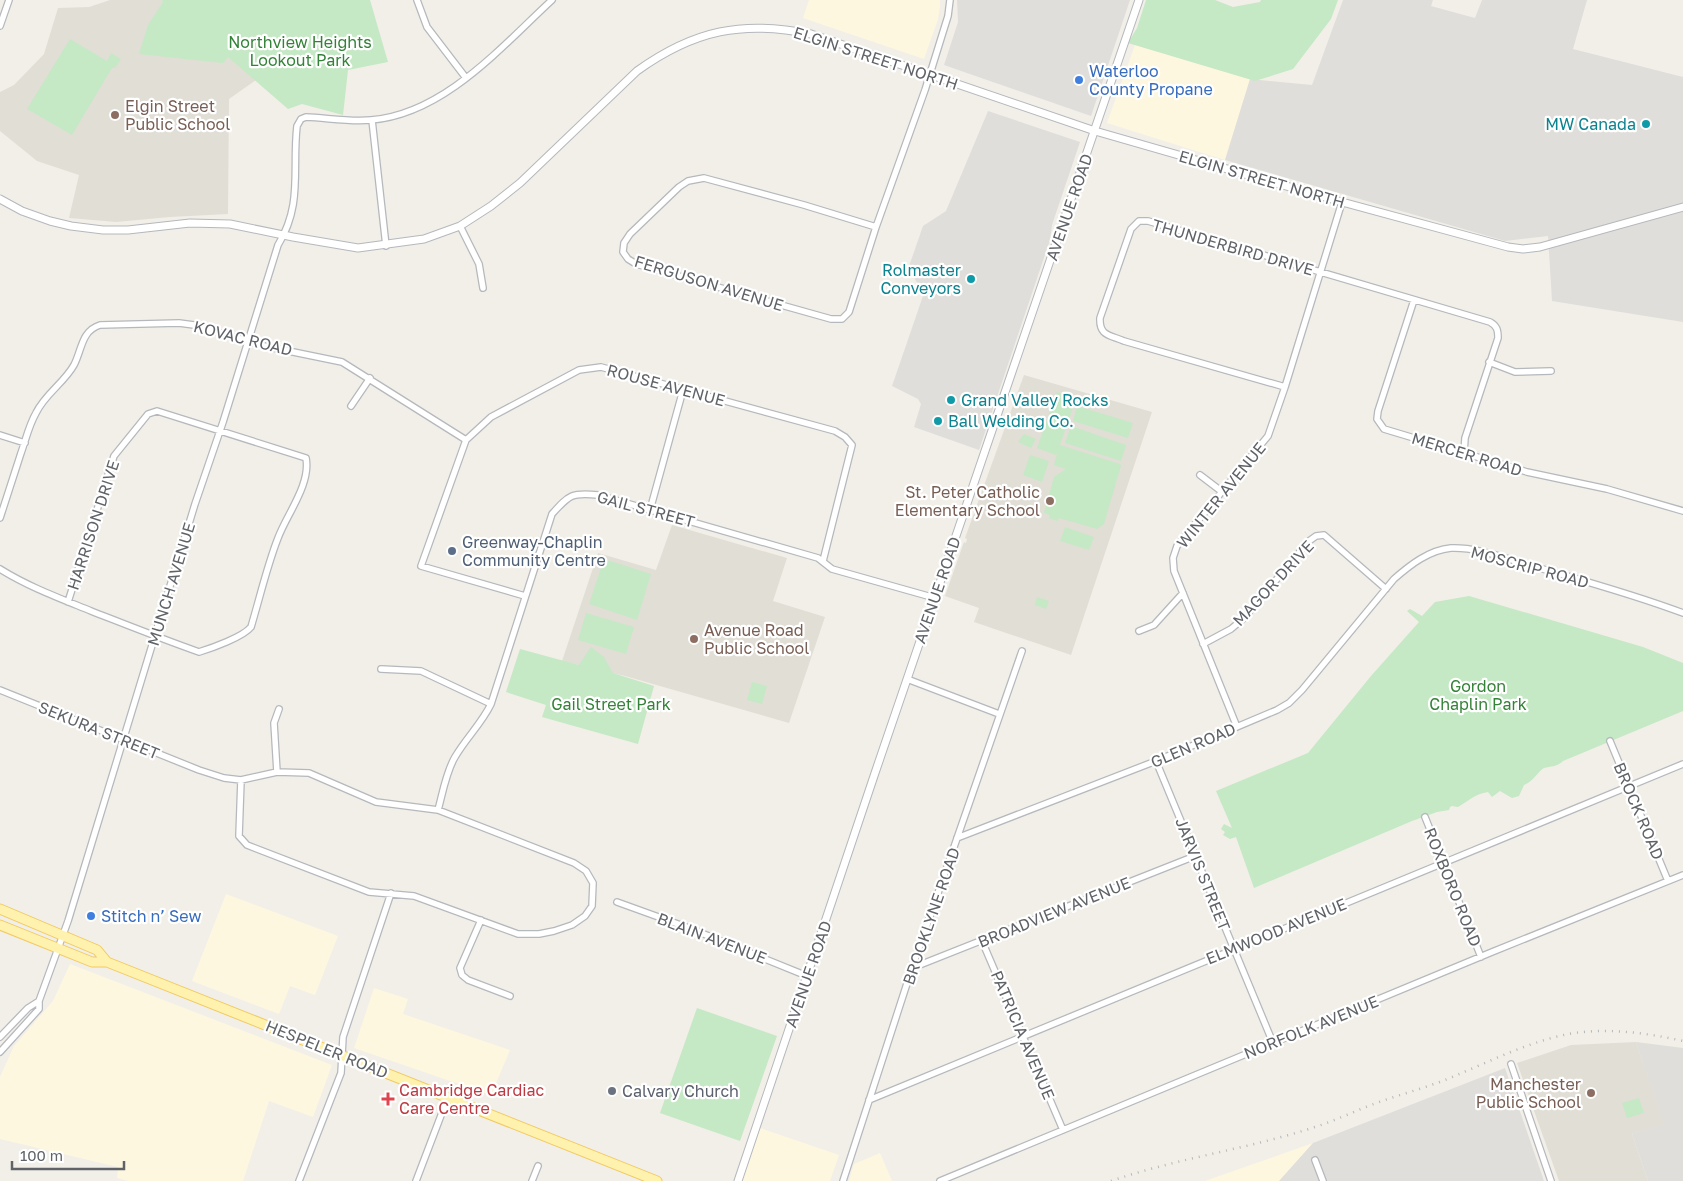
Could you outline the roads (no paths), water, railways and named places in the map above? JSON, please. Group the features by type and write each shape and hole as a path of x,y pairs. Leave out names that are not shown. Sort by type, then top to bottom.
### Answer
{"main road":[{"name":"HESPELER ROAD","path":"0,908 97,950 107,962"},
{"name":"HESPELER ROAD","path":"0,925 92,962 107,962 657,1181"}],"street":[{"path":"0,26 9,0"},
{"path":"417,0 427,27 466,78"},
{"path":"386,246 372,120 405,113 447,92 466,78 552,0"},
{"name":"FERGUSON AVENUE","path":"876,227 804,204 704,178 688,181 679,187 630,234 624,243 622,252 628,260 636,264 831,319 842,319 849,312 946,23 950,0"},
{"name":"AVENUE ROAD","path":"738,1181 1139,0"},
{"name":"ELGIN STREET NORTH","path":"0,199 22,211 50,221 95,229 128,230 190,223 220,223 358,248 386,246 424,239 460,226 491,206 520,183 637,70 656,57 705,34 758,27 811,34 1095,131 1485,242 1523,249 1540,247 1683,207"},
{"name":"MUNCH AVENUE","path":"0,1052 38,1009 39,1001 59,949 195,504 220,431 278,245 289,223 295,197 296,126 301,119 306,117 351,121 372,120"},
{"name":"WINTER AVENUE","path":"1237,727 1174,571 1173,558 1177,546 1268,436 1342,202"},
{"name":"THUNDERBIRD DRIVE","path":"1285,387 1105,334 1100,326 1100,318 1131,229 1139,221 1148,221 1486,320 1494,324 1498,330 1498,338 1465,438 1464,453"},
{"path":"460,226 479,264 482,288"},
{"name":"MERCER ROAD","path":"1414,300 1377,419 1384,429 1527,472 1607,489 1683,511"},
{"name":"KOVAC ROAD","path":"0,518 24,443 36,413 48,395 67,375 74,364 84,337 93,327 179,323 194,325 248,341 342,362 466,440"},
{"path":"1489,362 1515,372 1551,371"},
{"name":"ROUSE AVENUE","path":"525,596 421,566 466,440 492,417 579,370 601,367 835,431 844,437 852,445 823,561"},
{"path":"351,406 370,378"},
{"path":"650,510 683,390"},
{"name":"HARRISON DRIVE","path":"68,602 114,456 148,414 157,411 306,458 308,467 300,491 278,538 249,630 199,652 156,636"},
{"path":"0,435 24,443"},
{"path":"1200,475 1221,491"},
{"name":"GAIL STREET","path":"438,810 454,760 484,719 491,704 552,514 566,499 580,493 598,495 818,558 832,569 935,598"},
{"name":"MAGOR DRIVE","path":"1204,644 1231,629 1244,618 1309,541 1316,536 1324,535 1386,589"},
{"name":"MOSCRIP ROAD","path":"1386,589 1411,564 1437,550 1456,548 1483,552 1602,586 1683,613"},
{"path":"0,569 32,587 156,636"},
{"name":"GLEN ROAD","path":"957,838 1156,761 1277,710 1302,690 1386,589"},
{"path":"1139,631 1154,624 1183,593"},
{"name":"BROOKLYNE ROAD","path":"842,1181 912,968 1022,651"},
{"path":"381,668 421,671 491,704"},
{"path":"907,679 999,714"},
{"name":"SEKURA STREET","path":"0,690 198,770 224,778 241,780"},
{"path":"277,772 274,723 279,709"},
{"name":"BROCK ROAD","path":"1610,741 1668,881"},
{"name":"JARVIS STREET","path":"1156,761 1273,1043"},
{"name":"ELMWOOD AVENUE","path":"869,1100 1683,764"},
{"path":"277,772 309,773 376,802 438,810 574,863 586,871 593,884 592,906 586,916 572,925 554,931 539,934 518,934 414,896 370,892 247,845 239,836 241,780 277,772"},
{"name":"ROXBORO ROAD","path":"1425,817 1481,957"},
{"name":"BROADVIEW AVENUE","path":"912,968 1195,856"},
{"name":"NORFOLK AVENUE","path":"940,1181 1683,875"},
{"path":"299,1181 341,1073 343,1037 391,894"},
{"name":"BLAIN AVENUE","path":"617,902 690,928 807,976"},
{"path":"481,920 460,968 462,975 468,980 510,996"},
{"name":"PATRICIA AVENUE","path":"982,941 1063,1130"},
{"path":"0,1037 28,1008 39,1001"},
{"path":"1511,1064 1551,1181"},
{"path":"416,1181 448,1097"},
{"path":"1315,1160 1323,1181"},
{"path":"532,1181 538,1166"}],"railway":[{"path":"1111,1181 1315,1127 1379,1102 1448,1079 1529,1045 1559,1036 1574,1033 1615,1031 1683,1041"}],"place":[{"name":"Waterloo County Propane","path":"1079,80"},
{"name":"Elgin Street Public School","path":"115,115"},
{"name":"MW Canada","path":"1646,124"},
{"name":"Rolmaster Conveyors","path":"971,279"},
{"name":"Grand Valley Rocks","path":"951,400"},
{"name":"Ball Welding Co.","path":"938,421"},
{"name":"St. Peter Catholic Elementary School","path":"1050,501"},
{"name":"Greenway-Chaplin Community Centre","path":"452,551"},
{"name":"Avenue Road Public School","path":"694,639"},
{"name":"Stitch n’ Sew","path":"91,916"},
{"name":"Calvary Church","path":"612,1091"},
{"name":"Manchester Public School","path":"1591,1093"},
{"name":"Cambridge Cardiac Care Centre","path":"388,1099"}],"park label":[{"name":"Northview Heights Lookout Park","path":"300,51"},
{"name":"Gordon Chaplin Park","path":"1478,695"},
{"name":"Gail Street Park","path":"611,704"}]}
